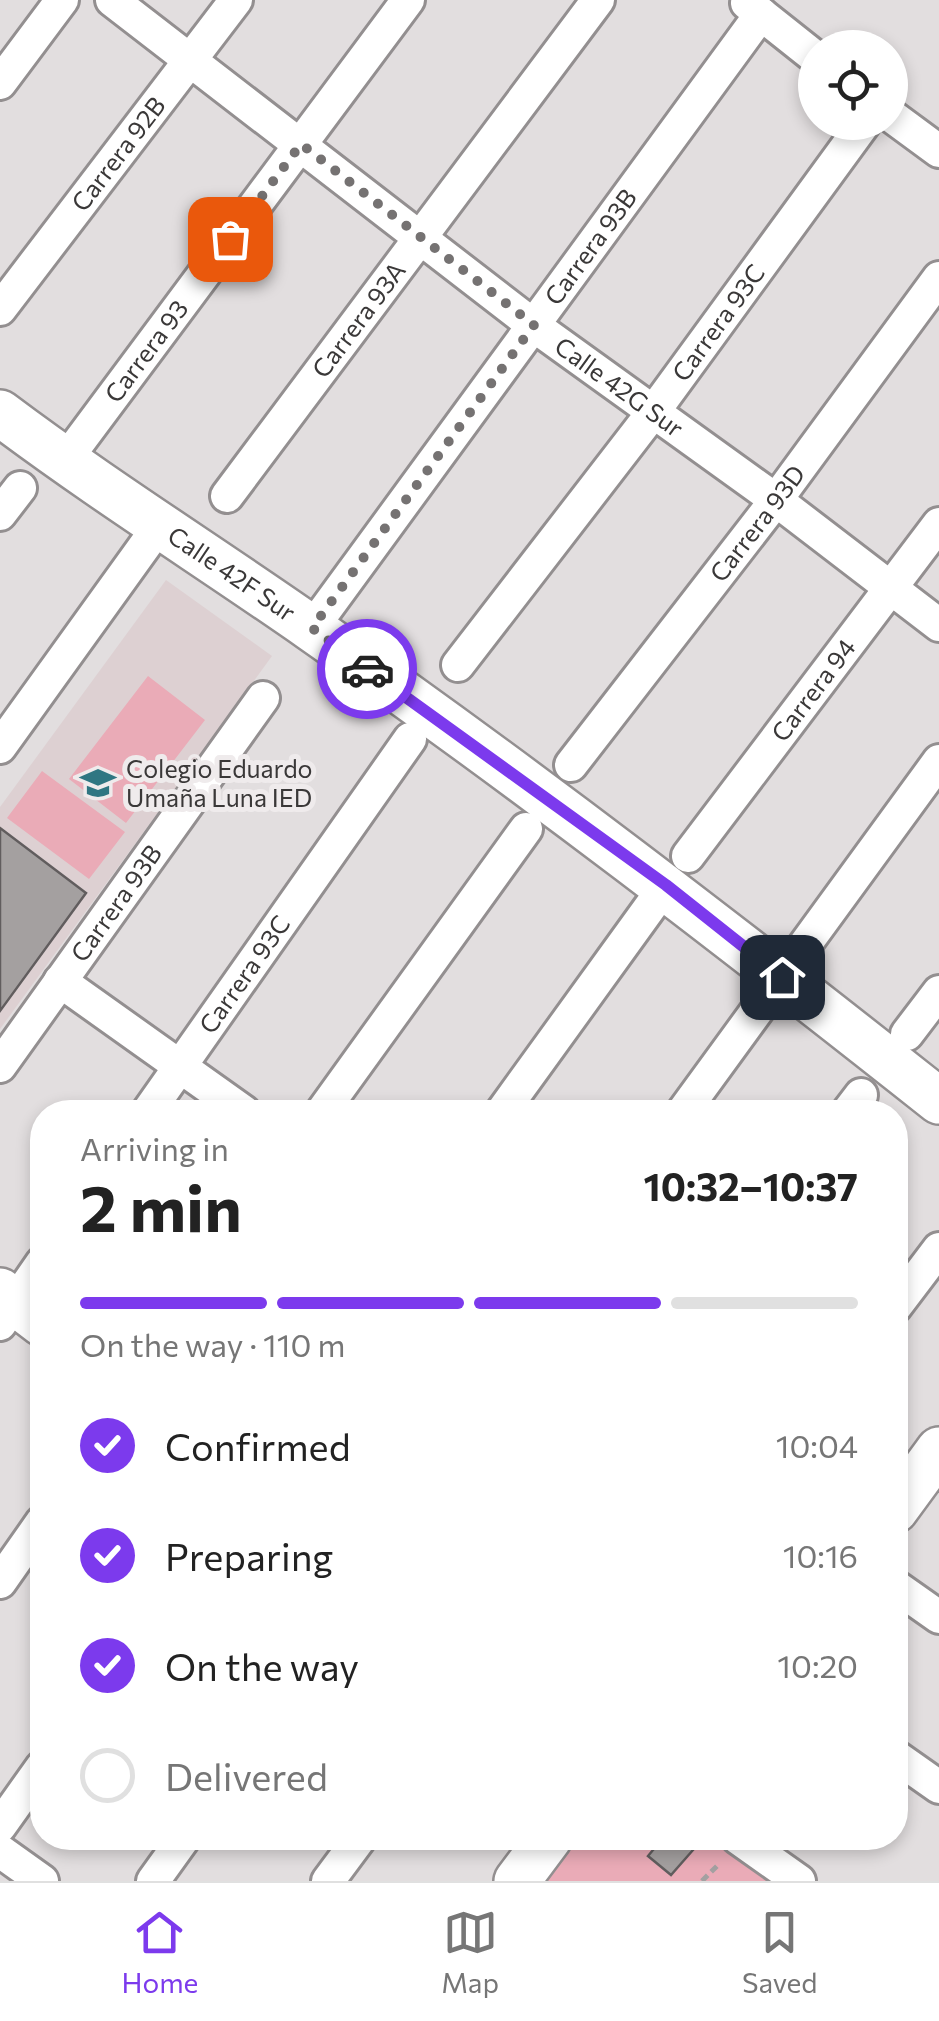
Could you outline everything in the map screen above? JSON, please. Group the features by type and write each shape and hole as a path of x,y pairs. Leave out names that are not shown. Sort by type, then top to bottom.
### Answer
{"street":[{"path":"0,83 62,0"},
{"name":"Calle 42G Sur","path":"112,0 534,325 939,624"},
{"name":"Carrera 92B","path":"0,309 236,0"},
{"name":"Carrera 93","path":"64,462 408,0"},
{"name":"Carrera 93A","path":"227,496 598,0"},
{"path":"752,7 798,43"},
{"name":"Carrera 93B","path":"312,628 534,325 752,7"},
{"path":"908,128 939,151"},
{"name":"Carrera 93C","path":"458,665 654,410 852,140"},
{"name":"Carrera 93D","path":"571,765 776,500 939,278"},
{"name":"Calle 42F Sur","path":"0,413 64,462 677,871 782,977 939,1101"},
{"path":"0,514 20,488"},
{"name":"Carrera 94","path":"511,1100 677,871 939,524"},
{"path":"0,747 159,526"},
{"name":"Carrera 93B","path":"0,1066 263,698"},
{"name":"Carrera 93C","path":"157,1100 410,738"},
{"path":"692,1100 939,761"},
{"path":"331,1100 526,829"},
{"path":"60,981 227,1100"},
{"path":"907,1034 939,992"},
{"path":"908,1290 939,1249"},
{"path":"14,1310 30,1283"},
{"path":"908,1492 939,1450"},
{"path":"0,1582 30,1539"},
{"path":"908,1595 939,1617"},
{"path":"908,1765 939,1787"},
{"path":"0,1826 30,1784"},
{"path":"153,1881 175,1850"},
{"path":"328,1881 351,1850"},
{"path":"518,1881 540,1850"},
{"path":"755,1850 799,1881"},
{"path":"0,1851 42,1881"}],"shaded area":[{"name":"Colegio Eduardo Umaña Luna IED","path":"166,580 272,656 0,1029 0,807"},
{"path":"148,676 205,720 126,823 69,779"},
{"path":"42,771 125,832 89,879 7,818"},
{"path":"557,1850 730,1850 773,1881 534,1881"}],"building":[{"path":"0,828 86,893 0,1011"},
{"path":"653,1850 693,1850 671,1875 648,1856"}],"way so far":[{"path":"230,239 301,144 534,325 312,628 367,669"}],"place":[{"name":"Colegio Eduardo Umaña Luna IED","path":"98,783"}],"route":[{"path":"367,669 666,885 782,977"}]}
